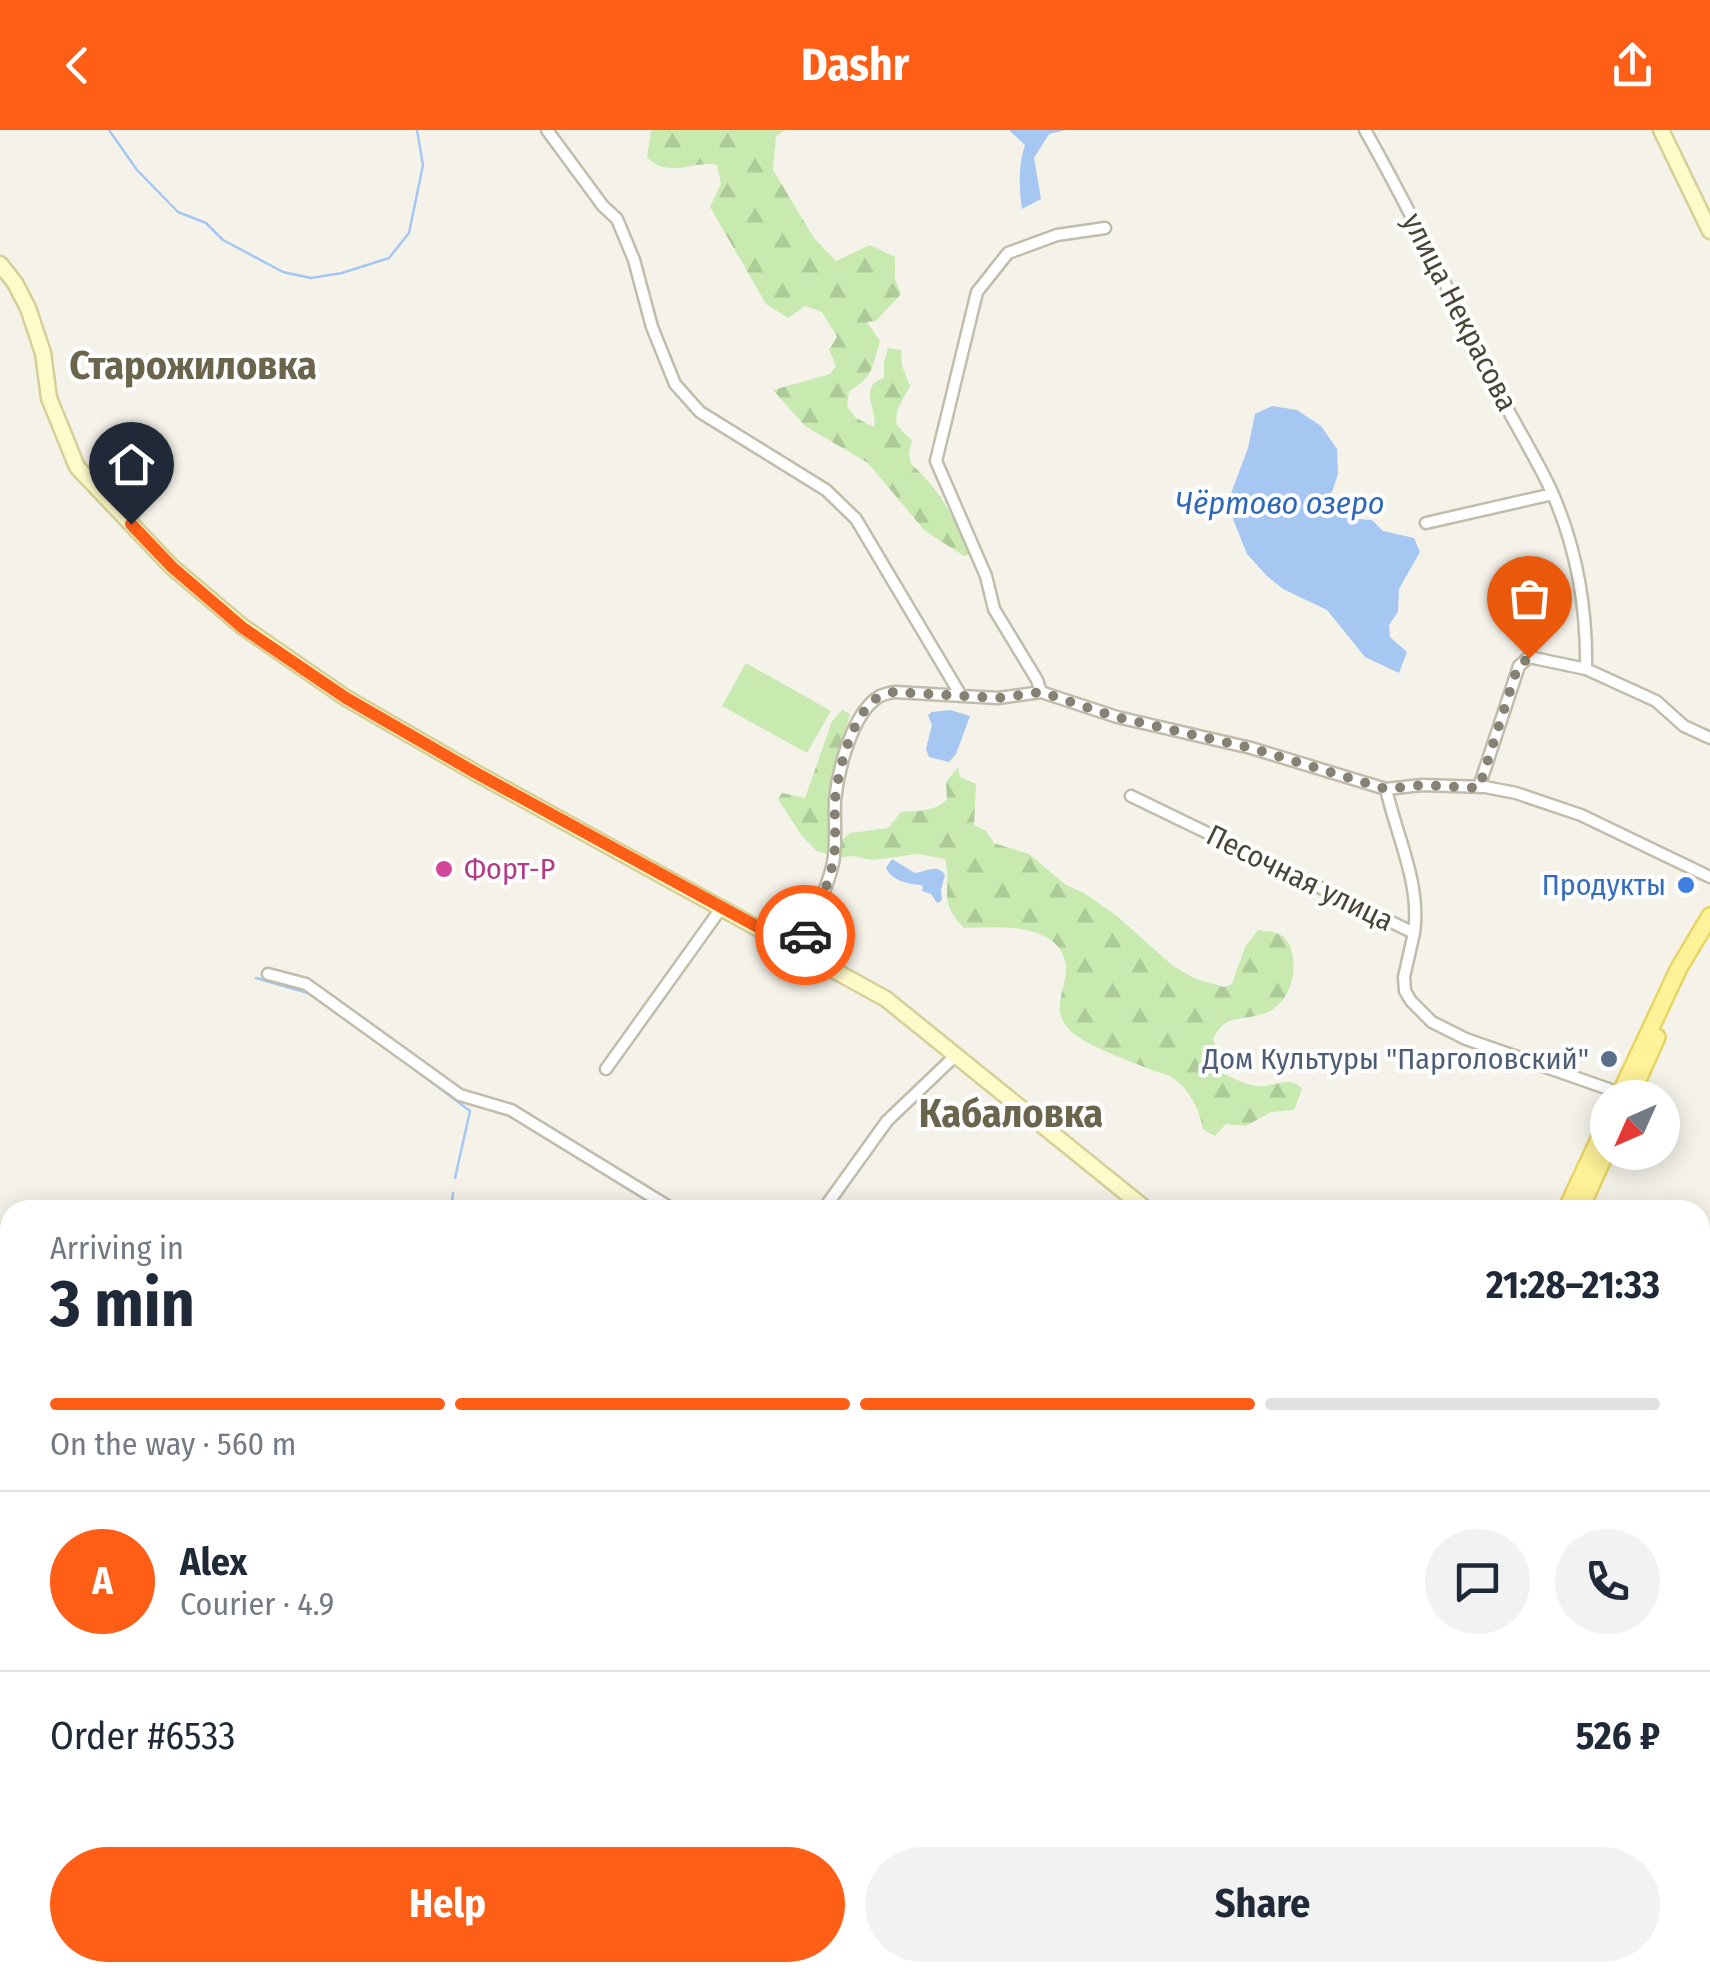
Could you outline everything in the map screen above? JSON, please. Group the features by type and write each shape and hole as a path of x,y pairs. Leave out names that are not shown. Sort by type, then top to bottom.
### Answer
{"main road":[{"path":"1629,1080 1679,968 1710,916"},
{"path":"1630,1080 1710,935"},
{"path":"1571,1200 1590,1159"},
{"path":"1585,1200 1598,1170"}],"street":[{"path":"546,130 617,220 674,384 700,412 826,490 856,519 960,694"},
{"name":"улица Некрасова","path":"1365,130 1553,494 1580,576 1587,628 1586,669"},
{"path":"1662,130 1710,231"},
{"path":"1041,692 994,609 986,576 936,461 977,292 1008,253 1057,235 1106,228"},
{"path":"0,264 16,283 28,308 43,353 49,398 77,467 172,567 243,628 346,698 886,999 1135,1200"},
{"path":"1426,522 1553,494"},
{"path":"1479,788 1518,666 1529,658 1586,669 1656,700 1684,726 1710,738"},
{"path":"798,949 834,860 838,772 864,710 880,695 894,692 998,698 1041,692 1116,717 1251,748 1386,789 1422,785 1516,793 1582,815 1710,877"},
{"path":"1386,789 1414,892 1414,934"},
{"name":"Песочная улица","path":"1131,796 1414,934 1405,990 1410,1001 1432,1022 1466,1039 1590,1084"},
{"path":"606,1069 722,907"},
{"path":"268,974 306,984 460,1094 511,1110 658,1200"},
{"path":"830,1200 887,1121 956,1054"}],"green space":[{"path":"651,130 786,130 776,136 773,170 814,238 836,261 870,245 895,257 895,279 901,294 876,321 867,322 880,341 871,370 849,391 847,406 856,418 874,427 872,386 884,378 888,348 901,350 910,386 897,410 896,424 912,441 911,464 946,505 970,554 964,556 925,531 868,463 805,426 773,390 830,374 836,366 829,350 837,337 822,312 805,306 788,318 766,304 710,207 721,184 717,165 659,166 647,158"},
{"path":"746,663 831,711 807,753 722,706"},
{"path":"842,710 850,714 830,796 835,843 850,833 888,828 901,812 937,807 947,799 946,782 958,767 960,777 976,784 974,825 986,831 994,843 1029,854 1066,885 1117,916 1173,966 1196,979 1224,987 1232,984 1245,947 1258,930 1284,937 1294,965 1287,994 1265,1013 1229,1021 1213,1039 1219,1072 1257,1086 1292,1082 1302,1089 1294,1110 1271,1112 1246,1126 1226,1124 1215,1136 1202,1127 1190,1096 1176,1080 1090,1044 1065,1024 1060,1007 1065,961 1050,939 1022,930 964,928 948,902 945,859 918,854 873,860 839,858 817,851 801,835 778,799 782,793 805,798 832,721"}],"water":[{"path":"1009,130 1066,130 1049,134 1034,158 1041,199 1022,209 1020,177 1025,145"},
{"name":"Чёртово озеро","path":"1272,406 1297,410 1321,426 1337,449 1338,474 1330,498 1344,518 1372,520 1383,531 1414,538 1420,552 1399,589 1398,612 1389,625 1390,637 1407,652 1399,673 1365,657 1327,610 1283,589 1247,554 1227,504 1248,448 1255,414"},
{"path":"950,710 970,716 956,754 949,762 929,757 926,749 932,725 928,715"},
{"path":"892,859 915,873 942,871 945,875 940,902 922,891 921,885 892,876 886,868"}],"waterway":[{"path":"109,130 137,170 178,212 206,223 223,240 283,272 311,278 389,258 409,233 423,165 417,130"},
{"path":"256,978 308,993 347,1020"},
{"path":"382,1045 470,1111 455,1178"},
{"path":"452,1200 453,1193"}],"way so far":[{"path":"805,935 834,860 838,772 864,710 880,695 894,692 998,698 1041,692 1116,717 1251,748 1386,789 1422,785 1479,788 1518,666 1529,658"}],"place":[{"name":"Форт-Р","path":"444,869"},
{"name":"Продукты","path":"1686,885"},
{"name":"Дом Культуры \"Парголовский\"","path":"1609,1059"}],"district":[{"name":"Старожиловка","path":"193,365"},
{"name":"Кабаловка","path":"1011,1113"}],"route":[{"path":"131,524 172,567 243,628 346,698 798,949 805,935"}]}
